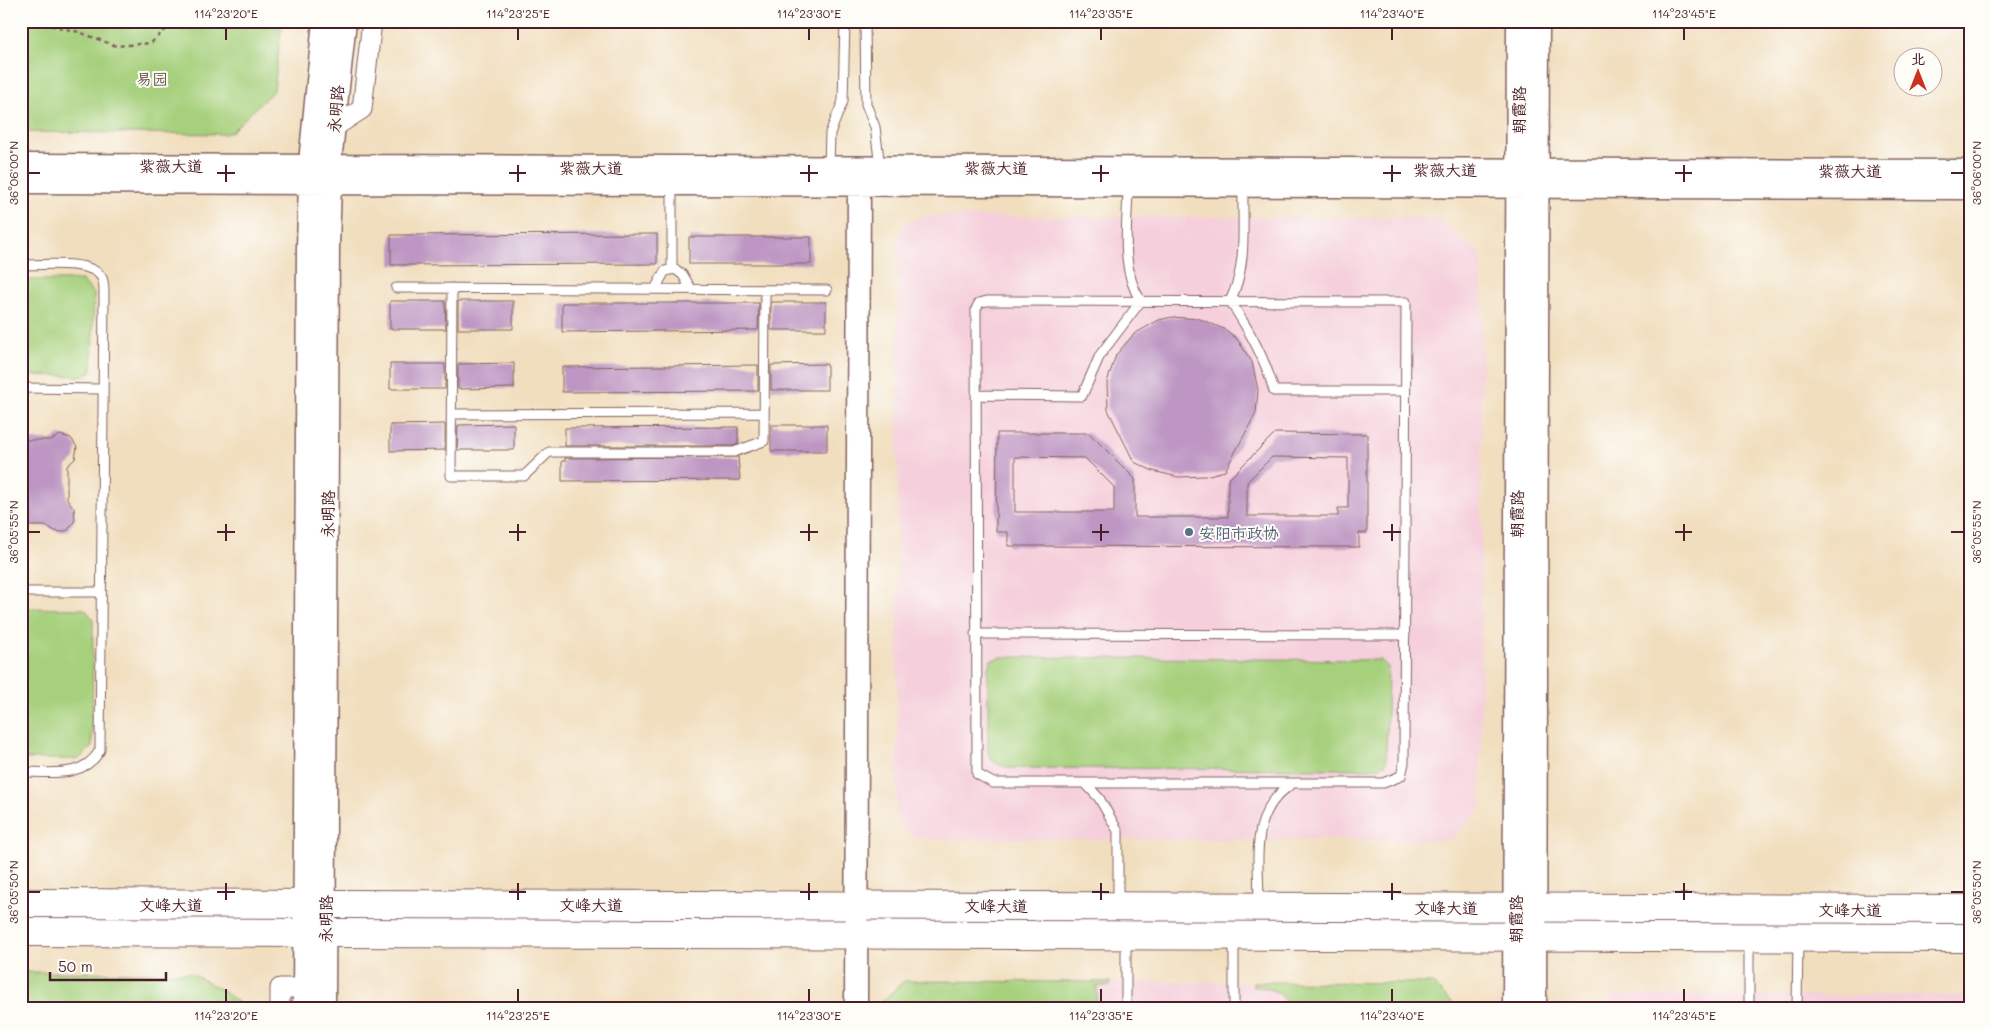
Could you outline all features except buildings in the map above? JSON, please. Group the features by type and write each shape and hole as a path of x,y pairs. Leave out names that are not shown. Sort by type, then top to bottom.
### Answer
{"main road":[{"name":"文峰大道","path":"21,903 1970,909"},
{"name":"文峰大道","path":"21,932 1970,938"}],"street":[{"name":"永明路","path":"324,21 320,174 315,904 315,933 324,1008"},
{"name":"永明路","path":"320,174 334,128 345,21"},
{"path":"334,128 362,109 372,21"},
{"name":"朝霞路","path":"1518,21 1528,178"},
{"name":"朝霞路","path":"1535,1008 1525,936 1525,907 1528,178 1538,21"},
{"name":"紫薇大道","path":"21,165 672,184 1242,185 1970,171"},
{"name":"紫薇大道","path":"21,182 320,174 880,167 1970,188"},
{"path":"856,1008 858,184"},
{"name":"永明路","path":"304,998 315,933"},
{"name":"朝霞路","path":"1514,1008 1525,936"},
{"path":"280,1008 280,988 304,998"}],"lane":[{"path":"829,167 830,133 843,101 845,21"},
{"path":"865,21 866,104 875,127 880,167"},
{"path":"672,184 672,269"},
{"path":"1128,185 1128,266 1131,282 1141,301"},
{"path":"1230,301 1238,281 1242,262 1242,185"},
{"path":"21,264 79,265 95,271 102,278 104,294 100,750 94,760 71,772 21,772"},
{"path":"655,290 661,276 672,269 680,271 691,290"},
{"path":"396,288 828,290"},
{"path":"452,288 451,476 524,476 549,452 734,452 764,441 765,290"},
{"path":"987,301 1230,301 1406,302 1404,763 1401,776 1382,783 993,783 977,774 975,634 976,309 979,303 987,301"},
{"path":"976,396 1082,396 1100,355 1141,301"},
{"path":"1230,301 1252,334 1269,372 1274,391 1405,391"},
{"path":"21,388 104,389"},
{"path":"452,414 764,413"},
{"path":"21,592 101,592"},
{"path":"975,634 1405,635"},
{"path":"1085,783 1102,804 1118,831 1118,906"},
{"path":"1259,906 1259,828 1274,798 1293,783"},
{"path":"1126,935 1126,1008"},
{"path":"1234,935 1234,1008"},
{"path":"1749,937 1749,1008"},
{"path":"1797,1008 1798,937"}],"path":[{"path":"21,29 36,22 79,32 116,46 151,42 175,21"}],"shaded area":[{"name":"安阳市政协","path":"922,216 1436,218 1482,255 1481,809 1451,840 923,839 909,834 901,826 897,814 898,241 904,224"},
{"path":"904,981 1432,983 1457,1008 881,1008 881,1002"},
{"path":"1616,995 1970,996 1970,1008 1603,1008"}],"green space":[{"name":"易园","path":"21,21 282,21 274,90 232,131 226,134 21,132"},
{"path":"21,280 82,280 94,294 92,370 85,376 21,375"},
{"path":"21,608 85,609 93,619 92,747 79,759 21,759"},
{"path":"1001,657 1381,660 1388,667 1386,763 1381,767 1372,769 1008,768 993,760 988,751 988,668 991,660"},
{"path":"21,972 190,973 215,986 238,1002 242,1008 21,1008"},
{"path":"904,981 1110,982 1110,986 1097,986 1097,1008 881,1008 881,1002"},
{"path":"1253,982 1432,983 1457,1008 1287,1008 1286,1002 1279,994 1270,989 1253,987"}],"place":[{"name":"安阳市政协","path":"1189,532"}]}
